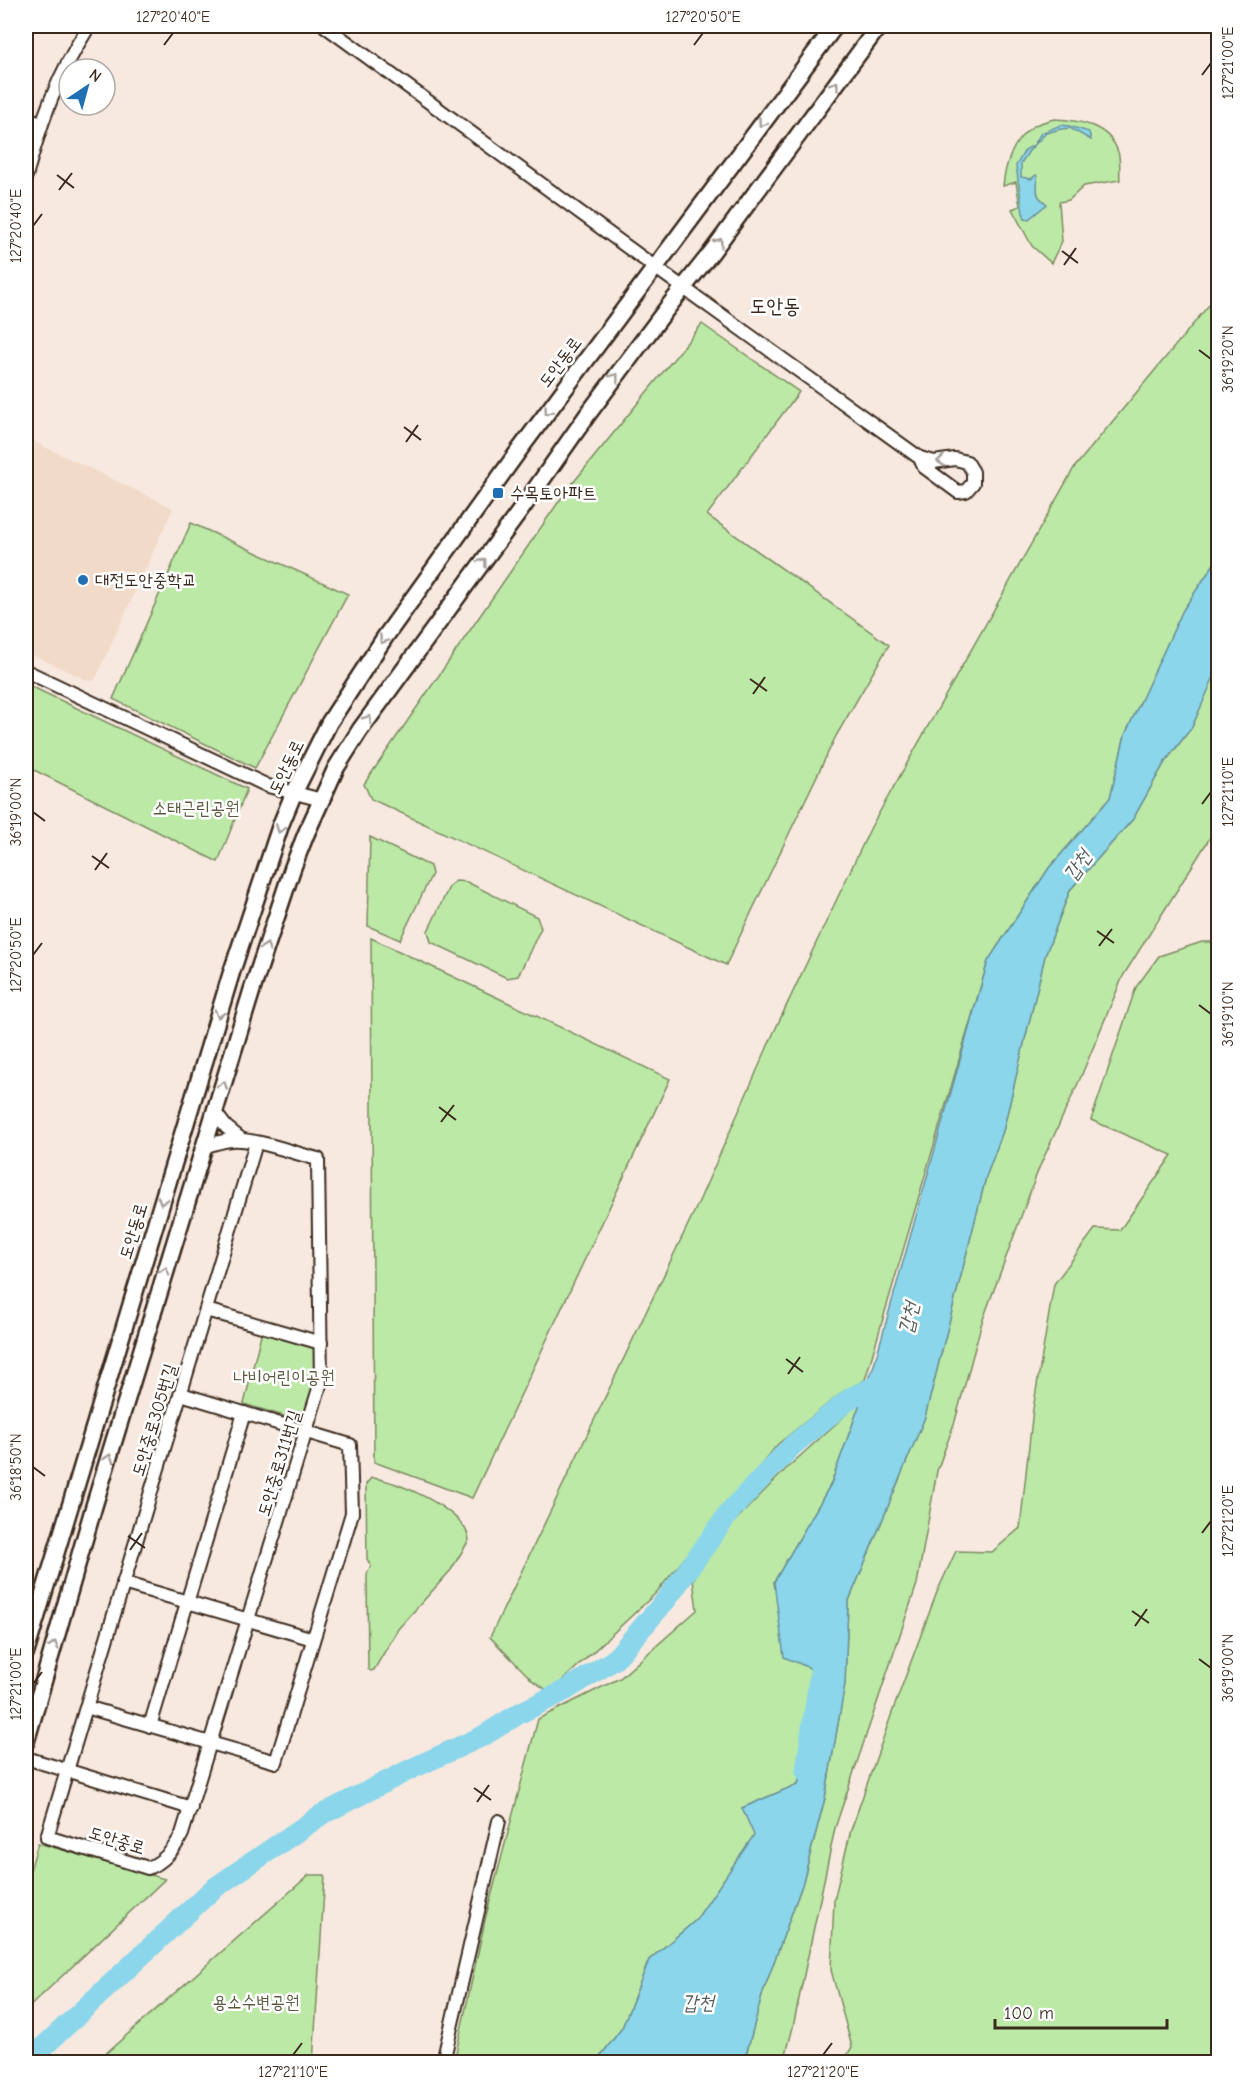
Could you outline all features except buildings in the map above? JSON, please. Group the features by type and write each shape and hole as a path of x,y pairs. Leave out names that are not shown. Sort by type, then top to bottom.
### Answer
{"main road":[{"name":"도안동로","path":"26,1652 231,974 281,824 293,795 329,723 385,637 526,441 835,26"},
{"path":"26,1742 97,1495 214,1111 293,867 336,768 360,730 588,414 711,254 879,26"}],"street":[{"path":"26,176 40,123 53,90 89,26"},
{"path":"325,26 920,458"},
{"path":"26,117 40,123"},
{"path":"26,671 268,786 293,795 321,800"},
{"path":"214,1111 226,1127 242,1140"},
{"path":"203,1147 218,1142 242,1140"},
{"name":"도안중로311번길","path":"191,1808 321,1382 318,1159 242,1140"},
{"name":"도안중로305번길","path":"67,1771 256,1143"},
{"path":"206,1310 321,1343"},
{"path":"86,1707 276,1762 352,1513 350,1445 181,1394"},
{"path":"150,1726 244,1413"},
{"path":"123,1583 313,1640"},
{"path":"26,1758 191,1808"},
{"name":"도안중로","path":"67,1771 47,1837 148,1868 158,1864 175,1848 191,1808"},
{"path":"443,2062 500,1821"}],"shaded area":[{"name":"대전도안중학교","path":"26,438 173,508 95,680 89,681 26,652"}],"green space":[{"path":"1054,119 1083,123 1108,136 1119,155 1120,180 1084,186 1069,200 1059,202 1062,241 1051,263 1032,246 1012,209 1020,206 1016,182 1003,186 1008,162 1025,132 1042,122"},
{"path":"1218,294 1218,558 1183,610 1125,735 1110,798 1049,868 988,961 865,1380 844,1391 778,1444 656,1593 550,1692 533,1681 490,1637 696,1208 774,1032 871,827 1074,468"},
{"path":"702,324 799,392 707,515 889,645 836,736 726,965 371,799 364,784 564,494"},
{"path":"191,523 348,594 255,768 113,699"},
{"path":"1218,665 1218,825 1123,976 1080,1079 1039,1168 982,1322 955,1421 937,1471 917,1584 835,1828 784,2062 744,2062 763,1992 802,1885 825,1798 845,1684 848,1603 925,1417 986,1177 1003,1131 1045,956 1070,890 1133,819 1165,762 1192,727"},
{"name":"소태근린공원","path":"26,684 247,789 218,862 26,766"},
{"path":"370,837 430,866 432,874 400,940 368,926"},
{"path":"456,881 467,882 537,917 541,928 518,976 507,978 431,942 428,931 450,885"},
{"path":"371,938 670,1079 472,1498 374,1462"},
{"path":"1202,942 1218,942 1218,2062 843,2062 852,2047 831,1970 834,1900 851,1830 937,1592 956,1551 992,1552 1020,1528 1033,1409 1054,1284 1095,1229 1120,1230 1172,1155 1091,1120 1136,987 1159,956"},
{"name":"나비어린이공원","path":"262,1330 311,1345 315,1352 316,1380 305,1417 297,1420 244,1404"},
{"path":"861,1401 831,1484 774,1582 829,1676 798,1784 742,1808 755,1834 696,1920 649,1960 622,2028 596,2062 454,2062 486,1916 538,1719 620,1678 697,1610 693,1580 721,1535 788,1467"},
{"path":"371,1478 397,1484 444,1508 466,1529 469,1540 451,1570 398,1629 374,1670 371,1671 368,1669 367,1574 371,1566 367,1559 366,1484"},
{"path":"38,1843 165,1879 26,2010 26,1884"},
{"name":"용소수변공원","path":"309,1875 325,1875 313,2062 96,2062"}],"water":[{"path":"1061,125 1089,132 1091,140 1070,128 1061,129 1046,133 1029,151 1021,163 1021,177 1031,179 1037,176 1037,192 1047,204 1029,219 1025,218 1016,166 1025,150 1034,145 1041,133"},
{"name":"갑천","path":"1218,558 1218,665 1210,686 1192,727 1165,762 1133,819 1070,890 1045,956 1003,1131 986,1177 925,1417 848,1603 845,1684 825,1798 802,1885 763,1992 744,2062 596,2062 622,2028 649,1960 696,1920 754,1835 742,1808 798,1784 828,1676 784,1657 774,1582 831,1484 874,1365 988,961 1049,868 1110,798 1125,735 1183,610"}],"waterway":[{"path":"27,2062 213,1889 321,1815 411,1769 483,1736 520,1713 566,1690 614,1660 666,1600 732,1509 793,1445 852,1397 876,1386 892,1387"},
{"name":"갑천","path":"806,1771 824,1644"}],"place":[{"name":"수목토아파트","path":"498,493"},
{"name":"대전도안중학교","path":"83,580"}],"district":[{"name":"도안동","path":"775,306"}]}
